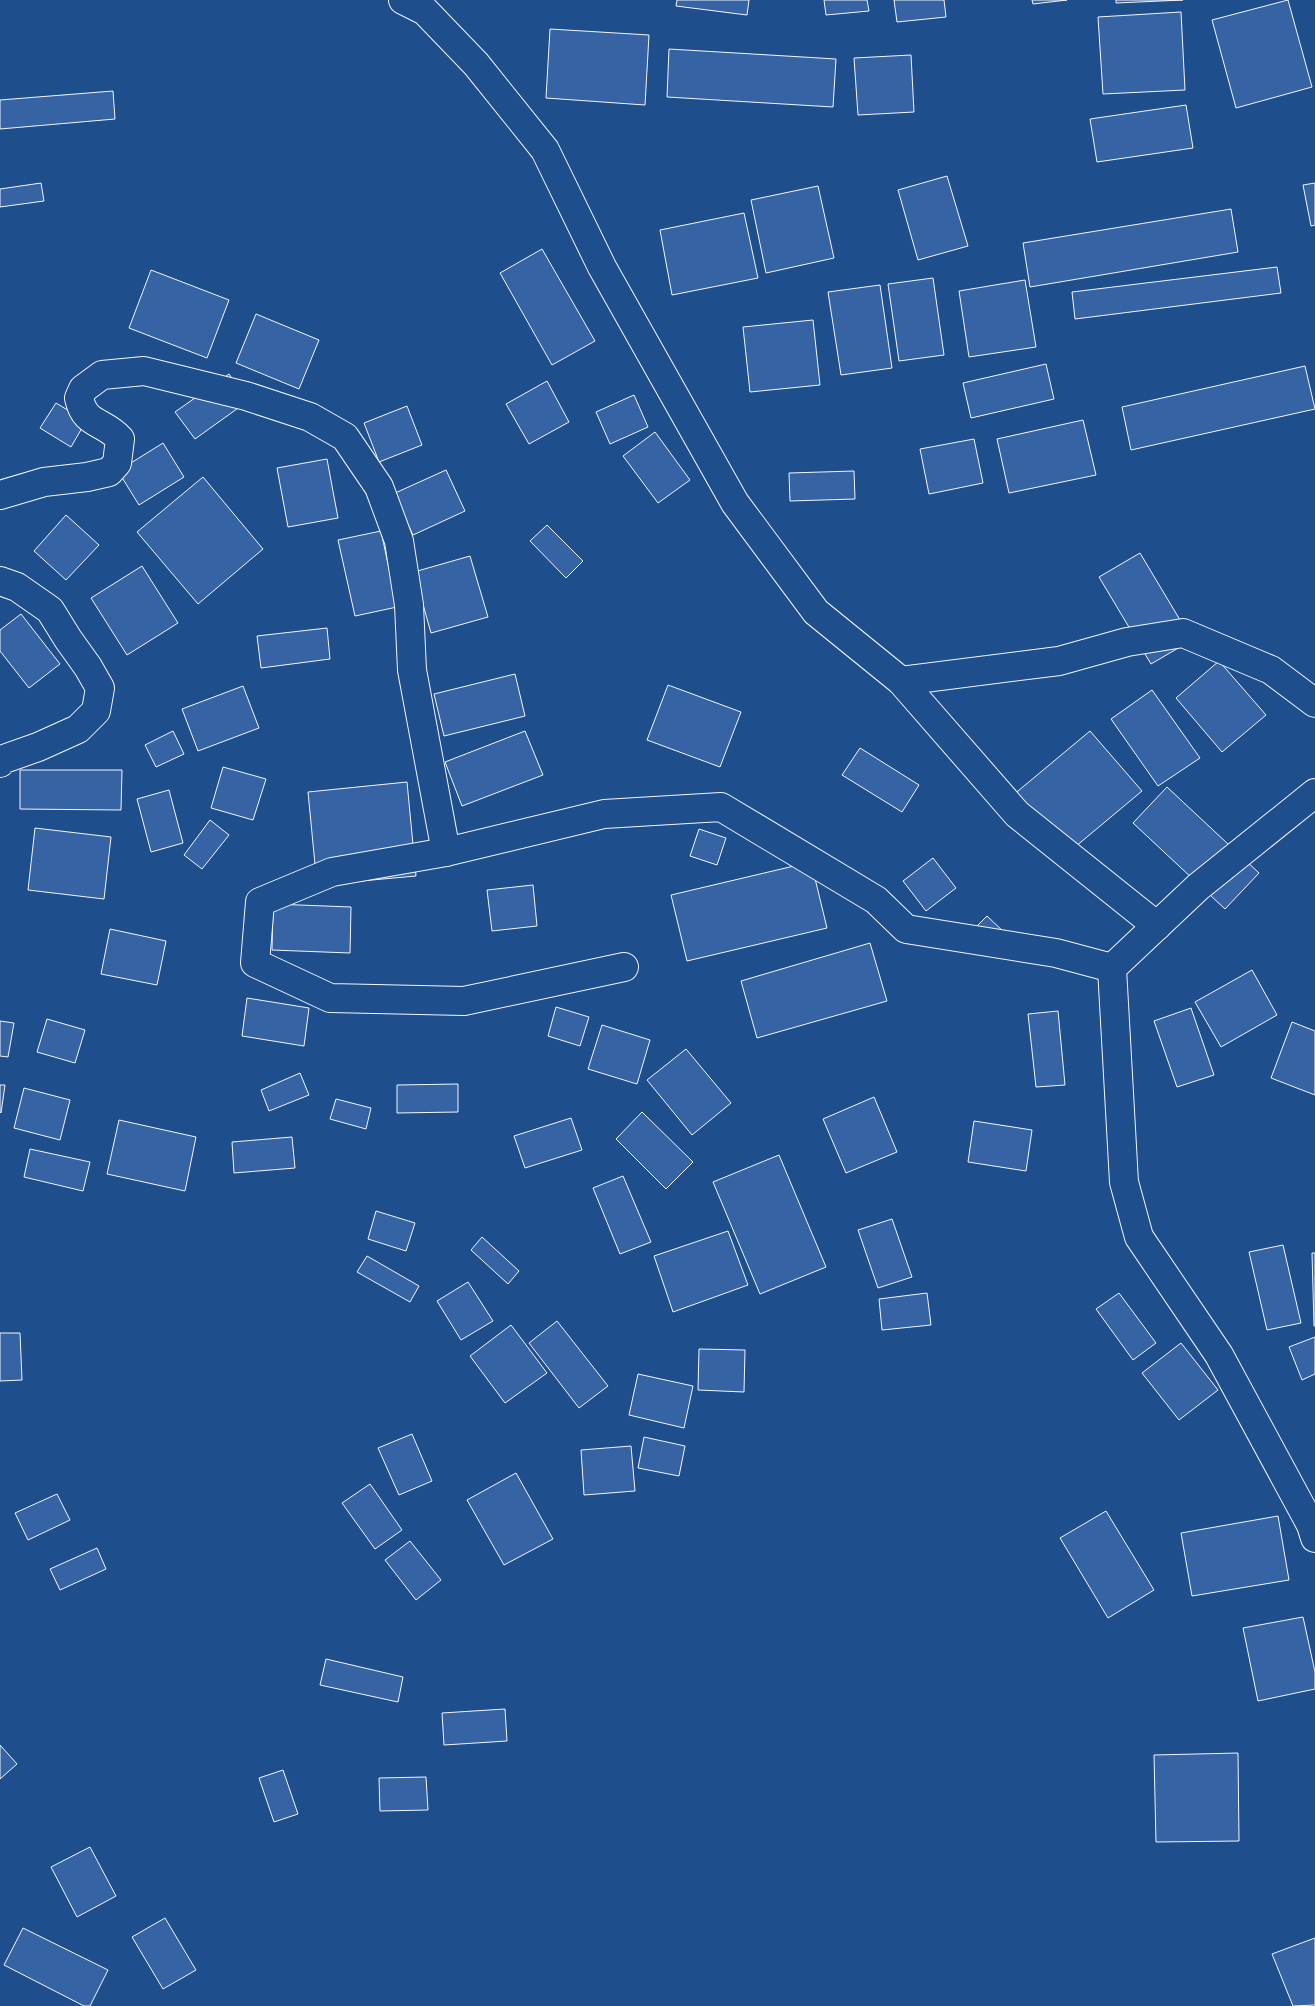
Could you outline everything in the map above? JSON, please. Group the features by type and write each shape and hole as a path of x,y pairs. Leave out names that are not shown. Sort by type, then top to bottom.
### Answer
{"street":[{"path":"403,0 425,11 476,64 545,150 602,267 741,511 816,612 901,681 1017,814 1157,926"},
{"path":"0,495 44,482 87,478 109,472 117,462 120,439 110,429 91,420 81,409 79,398 83,389 102,375 144,371 246,396 310,417 345,437 379,487 399,541 409,605 412,670 446,852"},
{"path":"0,581 17,587 50,610 100,688 96,711 78,729 38,747 4,759 0,763"},
{"path":"901,681 1058,661 1127,642 1183,633 1271,670 1315,703"},
{"path":"1112,968 1198,887 1315,793"},
{"path":"624,967 464,1001 330,998 255,964 260,902 332,872 446,852 604,814 721,808 876,900 906,929 1056,953 1112,968"},
{"path":"1112,968 1124,1182 1139,1237 1219,1355 1311,1525 1315,1538"}],"building":[{"path":"677,0 749,0 747,15 676,6"},
{"path":"824,0 867,0 869,11 826,15"},
{"path":"894,0 944,0 946,17 897,22"},
{"path":"1032,0 1067,0 1033,4"},
{"path":"1116,0 1183,0 1116,3"},
{"path":"1288,0 1312,87 1236,108 1212,20"},
{"path":"1181,12 1185,90 1103,94 1098,17"},
{"path":"550,29 649,35 645,105 546,98"},
{"path":"669,49 836,59 833,107 667,97"},
{"path":"911,55 914,112 858,115 854,58"},
{"path":"113,91 115,119 0,129 0,100"},
{"path":"1186,105 1193,148 1097,162 1090,119"},
{"path":"947,176 968,246 918,260 898,190"},
{"path":"41,183 44,201 0,207 0,189"},
{"path":"1315,183 1315,225 1311,226 1303,185"},
{"path":"818,186 834,258 766,273 751,200"},
{"path":"1231,209 1238,252 1030,287 1023,243"},
{"path":"744,213 758,278 672,295 660,230"},
{"path":"542,249 595,341 552,365 500,273"},
{"path":"1277,267 1281,293 1075,319 1072,292"},
{"path":"151,270 229,300 207,358 129,328"},
{"path":"933,278 944,355 899,361 888,284"},
{"path":"1025,280 1036,347 969,357 959,291"},
{"path":"880,285 892,368 841,375 828,292"},
{"path":"256,314 319,340 299,389 236,363"},
{"path":"813,320 820,385 750,392 743,327"},
{"path":"1046,364 1054,399 971,418 963,383"},
{"path":"1305,366 1315,409 1131,450 1122,407"},
{"path":"229,374 248,401 195,439 175,412"},
{"path":"547,381 569,422 529,444 506,404"},
{"path":"634,395 648,427 610,444 596,412"},
{"path":"56,403 86,421 71,447 40,428"},
{"path":"407,406 422,445 379,462 364,423"},
{"path":"1083,420 1096,475 1009,493 997,439"},
{"path":"655,432 690,480 658,503 623,456"},
{"path":"974,439 983,483 929,494 920,449"},
{"path":"163,443 184,477 139,505 118,471"},
{"path":"327,459 338,518 288,527 277,468"},
{"path":"446,470 465,511 413,535 393,494"},
{"path":"854,471 855,499 790,501 789,473"},
{"path":"203,477 263,549 198,604 137,532"},
{"path":"66,515 99,545 66,580 34,551"},
{"path":"547,525 583,561 566,578 530,541"},
{"path":"381,531 397,607 355,616 338,540"},
{"path":"1140,553 1192,640 1151,664 1099,577"},
{"path":"470,556 488,617 431,633 414,572"},
{"path":"142,566 178,623 127,655 91,598"},
{"path":"21,614 60,664 29,688 0,651 0,630"},
{"path":"327,628 330,659 261,668 257,636"},
{"path":"1219,661 1266,715 1222,752 1176,698"},
{"path":"515,674 525,716 444,736 434,694"},
{"path":"668,685 741,712 720,767 647,740"},
{"path":"243,686 259,728 198,751 182,709"},
{"path":"1152,690 1200,758 1158,786 1111,719"},
{"path":"173,731 184,754 156,767 145,745"},
{"path":"525,731 543,775 462,806 445,762"},
{"path":"1090,731 1142,791 1063,857 1012,796"},
{"path":"860,748 919,785 902,812 842,775"},
{"path":"223,767 266,779 253,820 211,808"},
{"path":"20,770 122,770 121,810 20,809"},
{"path":"407,782 416,876 317,885 308,792"},
{"path":"1167,787 1259,873 1225,909 1133,823"},
{"path":"169,790 183,843 151,852 137,799"},
{"path":"210,820 229,835 202,869 184,855"},
{"path":"35,828 111,837 104,899 28,890"},
{"path":"699,829 726,838 717,865 690,856"},
{"path":"933,858 956,888 926,911 903,881"},
{"path":"811,862 827,928 687,961 671,895"},
{"path":"533,885 537,926 492,931 487,890"},
{"path":"273,904 351,907 350,953 272,950"},
{"path":"987,916 1006,934 968,935"},
{"path":"110,929 166,941 157,985 101,974"},
{"path":"870,943 887,1001 757,1038 741,981"},
{"path":"1252,970 1277,1015 1221,1047 1195,1002"},
{"path":"247,998 309,1008 304,1046 242,1036"},
{"path":"556,1007 589,1017 580,1046 548,1036"},
{"path":"1191,1008 1214,1075 1177,1087 1154,1021"},
{"path":"1058,1011 1065,1085 1036,1087 1028,1014"},
{"path":"47,1019 85,1030 75,1063 37,1052"},
{"path":"0,1021 14,1023 8,1057 0,1056"},
{"path":"1292,1022 1315,1031 1315,1095 1271,1078"},
{"path":"602,1025 650,1040 637,1084 588,1069"},
{"path":"686,1049 731,1103 692,1135 647,1080"},
{"path":"300,1073 309,1095 269,1111 261,1090"},
{"path":"458,1084 458,1112 397,1113 397,1085"},
{"path":"0,1085 5,1085 1,1113 0,1112"},
{"path":"24,1088 70,1100 60,1140 14,1128"},
{"path":"874,1097 897,1152 846,1173 823,1119"},
{"path":"336,1099 371,1108 366,1129 330,1119"},
{"path":"642,1112 693,1162 666,1189 616,1139"},
{"path":"571,1118 582,1150 525,1168 514,1136"},
{"path":"119,1120 196,1137 185,1191 107,1174"},
{"path":"974,1121 1032,1130 1026,1171 968,1162"},
{"path":"292,1137 295,1168 234,1173 232,1142"},
{"path":"30,1149 90,1162 83,1191 24,1177"},
{"path":"779,1155 826,1267 760,1294 713,1182"},
{"path":"623,1176 651,1242 620,1254 593,1188"},
{"path":"376,1211 415,1223 406,1251 368,1239"},
{"path":"892,1219 912,1277 878,1288 858,1230"},
{"path":"728,1231 748,1285 673,1312 654,1256"},
{"path":"482,1237 519,1271 508,1284 471,1250"},
{"path":"1283,1245 1301,1323 1267,1330 1249,1252"},
{"path":"1312,1253 1315,1253 1315,1326 1314,1326"},
{"path":"367,1256 419,1286 410,1302 357,1272"},
{"path":"468,1282 493,1321 461,1340 437,1301"},
{"path":"927,1293 931,1325 882,1330 879,1299"},
{"path":"1119,1293 1156,1343 1133,1360 1096,1309"},
{"path":"557,1321 608,1386 579,1408 529,1343"},
{"path":"511,1325 547,1373 505,1403 470,1356"},
{"path":"0,1333 20,1333 22,1380 0,1381"},
{"path":"1315,1337 1315,1374 1302,1380 1289,1347"},
{"path":"1181,1343 1218,1390 1179,1420 1142,1373"},
{"path":"699,1349 745,1350 744,1392 698,1390"},
{"path":"638,1374 693,1386 684,1428 629,1415"},
{"path":"412,1434 432,1481 399,1495 378,1448"},
{"path":"644,1437 685,1446 679,1476 638,1468"},
{"path":"631,1446 635,1491 584,1495 581,1450"},
{"path":"516,1473 553,1539 504,1565 467,1500"},
{"path":"370,1484 402,1530 375,1549 342,1503"},
{"path":"57,1494 70,1520 28,1540 15,1513"},
{"path":"1106,1511 1154,1590 1108,1618 1060,1538"},
{"path":"1278,1516 1289,1580 1192,1596 1181,1533"},
{"path":"410,1541 441,1580 416,1600 385,1560"},
{"path":"97,1548 106,1569 60,1590 50,1569"},
{"path":"1303,1617 1315,1672 1315,1689 1258,1701 1243,1628"},
{"path":"326,1659 403,1677 398,1702 320,1685"},
{"path":"505,1709 507,1741 444,1745 442,1713"},
{"path":"0,1745 17,1764 0,1779"},
{"path":"1238,1753 1239,1841 1156,1842 1154,1755"},
{"path":"283,1770 298,1814 274,1822 259,1778"},
{"path":"426,1777 428,1810 380,1811 379,1778"},
{"path":"90,1847 116,1896 77,1917 51,1867"},
{"path":"165,1918 196,1970 163,1989 132,1937"},
{"path":"23,1928 108,1970 90,2006 84,2006 4,1965"},
{"path":"1315,1938 1315,2005 1293,2006 1272,1954"}]}
